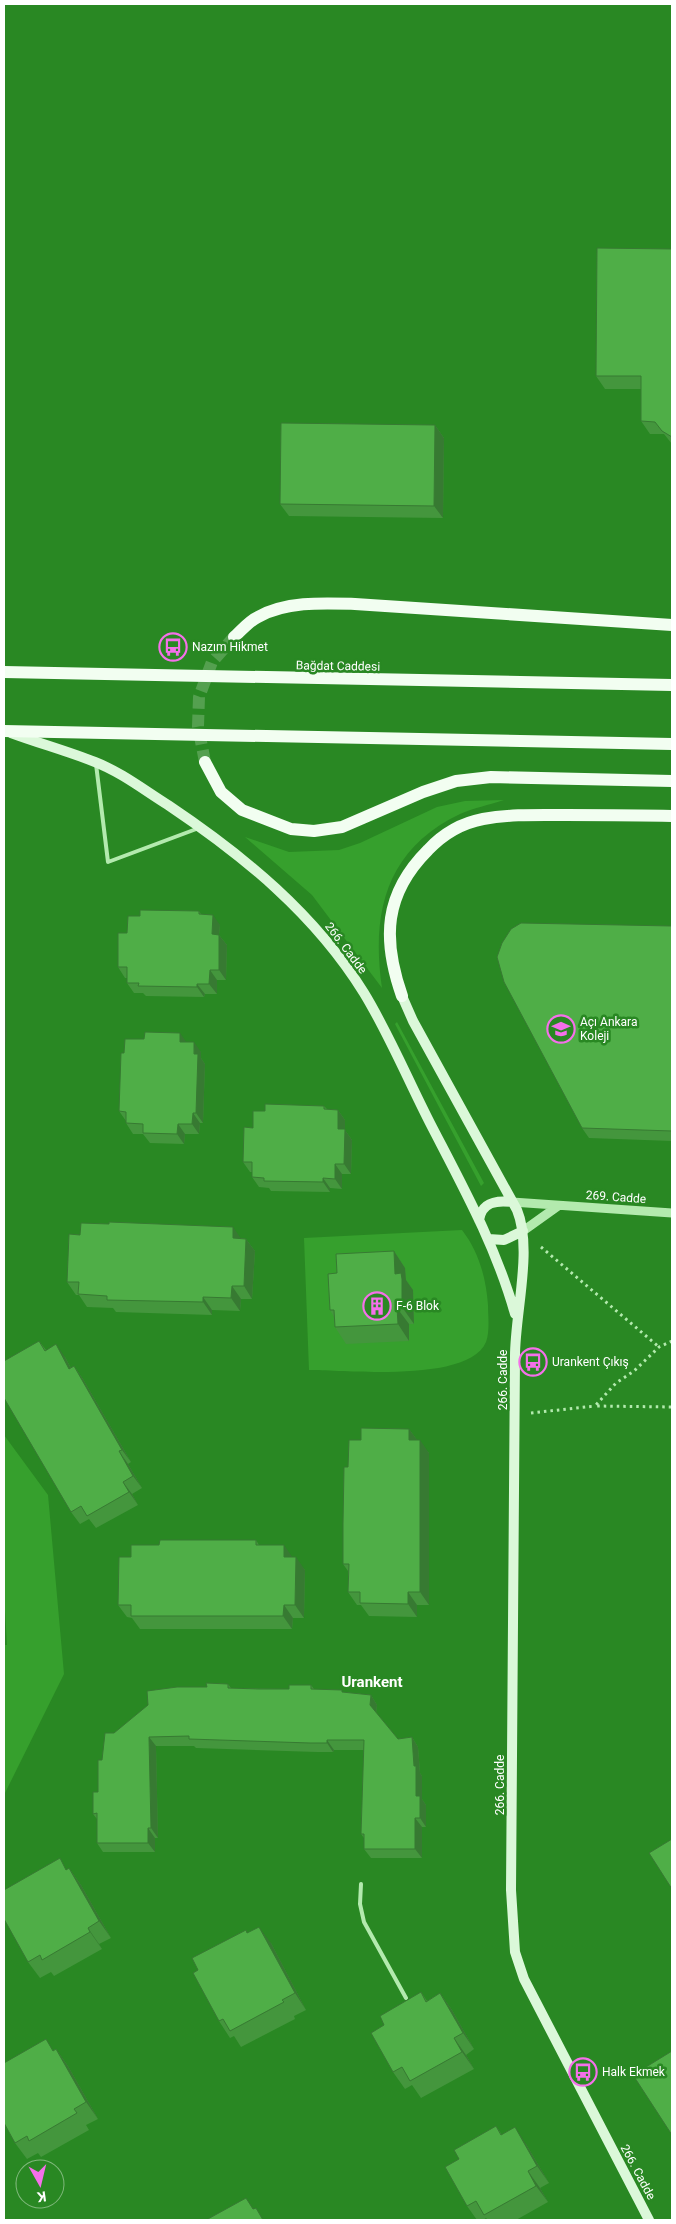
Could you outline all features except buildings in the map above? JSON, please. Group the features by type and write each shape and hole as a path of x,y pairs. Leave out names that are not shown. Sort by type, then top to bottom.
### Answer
{"main road":[{"path":"234,637 257,617 288,607 313,603 354,604 672,625"},
{"name":"Bağdat Caddesi","path":"4,672 672,685"},
{"path":"4,732 672,744"},
{"name":"266. Cadde","path":"4,732 96,762 132,782 201,827 262,874 303,914 339,956 365,994 488,1238 510,1293 516,1317"},
{"path":"205,762 221,792 242,810 291,829 314,831 342,827 423,792 456,781 490,777 672,781"},
{"path":"402,996 392,966 390,935 392,907 400,883 412,866 436,841 460,825 519,815 672,816"},
{"name":"266. Cadde","path":"402,996 413,1021 512,1202 519,1216 522,1231 522,1270 516,1317 515,1415 512,1890 515,1952 524,1979 547,2027 649,2220"},
{"path":"479,1220 482,1209 489,1203 512,1202"},
{"path":"488,1238 504,1240 522,1231"}],"street":[{"name":"269. Cadde","path":"512,1202 672,1213"},
{"path":"522,1231 558,1206"}],"lane":[{"path":"96,762 108,862 201,827"},
{"path":"361,1884 360,1904 364,1922 406,1998"}],"path":[{"path":"522,1231 659,1347"},
{"path":"595,1406 616,1383 634,1371 659,1347 672,1341"},
{"path":"515,1415 595,1406 672,1407"}],"green space":[{"path":"504,800 460,814 435,828 415,845 400,865 389,886 382,909 379,934 379,960 382,988 312,895 245,837 289,852 339,850 360,843 437,807 465,801"},
{"path":"397,1022 484,1183 481,1186 395,1024"},
{"path":"462,1230 477,1256 487,1295 487,1338 475,1355 456,1364 432,1369 377,1372 309,1370 304,1238"},
{"path":"4,1435 48,1495 64,1674 4,1795 4,1645 7,1645 4,1593"}],"tunnel":[{"path":"205,762 198,726 199,697 212,662 234,637"}],"place":[{"name":"Nazım Hikmet","path":"173,647"},
{"name":"Açı Ankara Koleji","path":"561,1029"},
{"name":"F-6 Blok","path":"377,1306"},
{"name":"Urankent Çıkış","path":"533,1362"},
{"name":"Halk Ekmek","path":"583,2072"}],"district":[{"name":"Urankent","path":"372,1682"}]}
